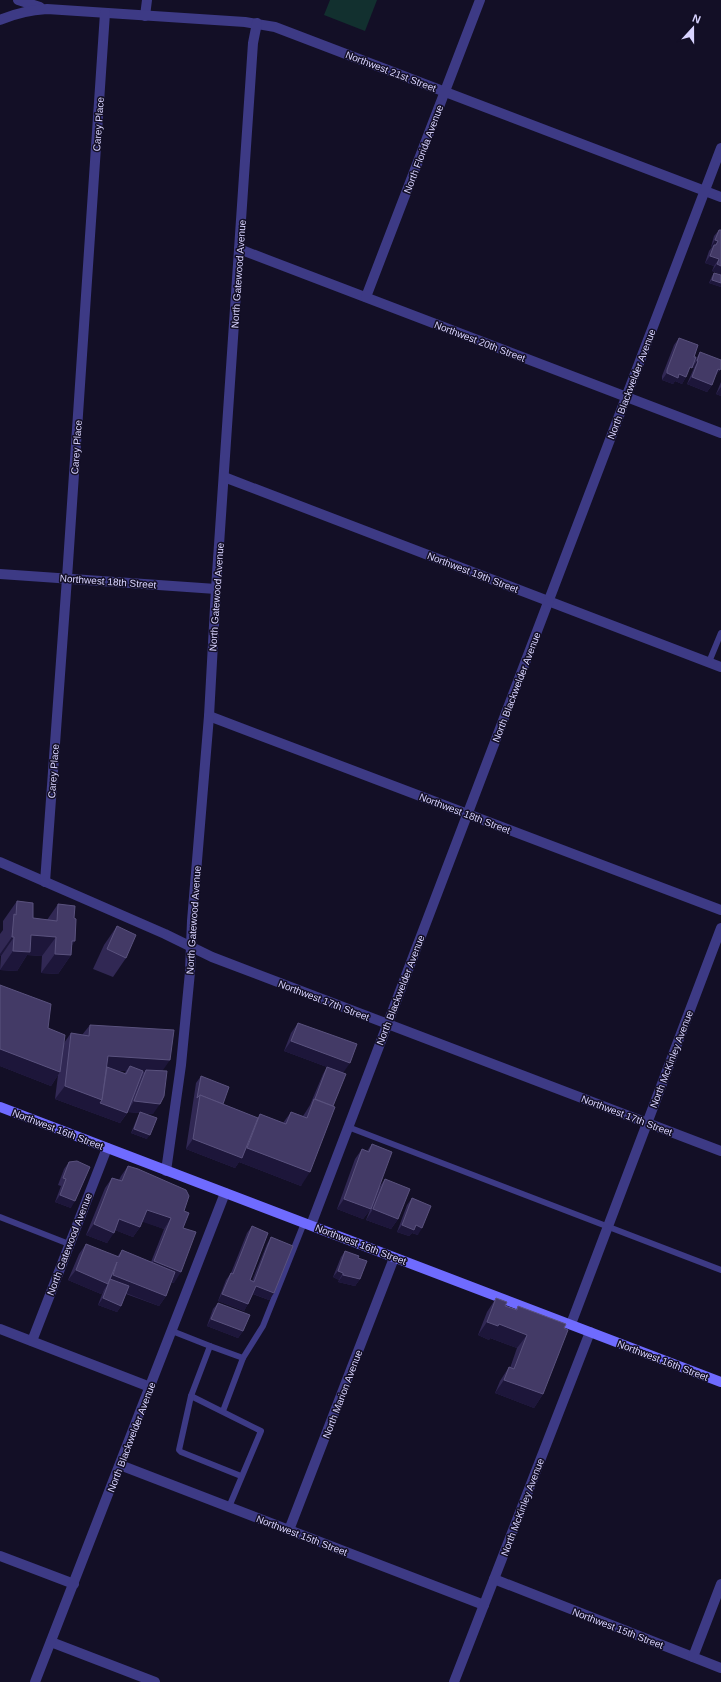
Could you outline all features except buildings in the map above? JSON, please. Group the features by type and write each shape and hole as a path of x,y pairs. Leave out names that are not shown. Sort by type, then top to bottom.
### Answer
{"street":[{"name":"Northwest 21st Street","path":"18,0 47,9"},
{"path":"145,16 147,0"},
{"name":"North Florida Avenue","path":"366,297 480,0"},
{"name":"Northwest 21st Street","path":"0,20 30,10 47,9 257,23 275,26 721,197"},
{"name":"Carey Place","path":"45,882 105,13"},
{"name":"North Gatewood Avenue","path":"166,1170 181,1065 191,947 209,716 216,589 253,43 257,23"},
{"name":"North Blackwelder Avenue","path":"307,1224 348,1127 721,148"},
{"name":"Northwest 20th Street","path":"239,249 721,433"},
{"name":"Northwest 19th Street","path":"224,477 721,667"},
{"name":"Northwest 18th Street","path":"0,574 216,589"},
{"name":"Northwest 18th Street","path":"209,716 721,910"},
{"name":"Northwest 17th Street","path":"0,862 212,957 721,1151"},
{"name":"North McKinley Avenue","path":"571,1324 721,928"},
{"name":"Northwest 16th Street","path":"0,1107 721,1382"},
{"name":"North Gatewood Avenue","path":"32,1341 107,1148"},
{"name":"North Blackwelder Avenue","path":"35,1682 225,1193"},
{"name":"North Marion Avenue","path":"289,1530 394,1258"},
{"path":"0,1329 150,1387"},
{"name":"North McKinley Avenue","path":"454,1682 590,1332"},
{"name":"Northwest 15th Street","path":"120,1465 484,1605"},
{"path":"0,1556 74,1584"},
{"name":"Northwest 15th Street","path":"494,1579 721,1668"},
{"path":"693,1657 721,1584"},
{"path":"51,1642 155,1682"}],"lane":[{"path":"709,662 721,633"},
{"path":"348,1127 721,1270"},
{"path":"0,1217 69,1244"},
{"path":"223,1411 243,1358 263,1326 307,1224"},
{"path":"172,1331 243,1358"},
{"path":"210,1346 191,1396 179,1450 241,1476"},
{"path":"191,1396 261,1431 229,1507"}],"green space":[{"path":"330,0 377,0 365,31 324,15"}]}
